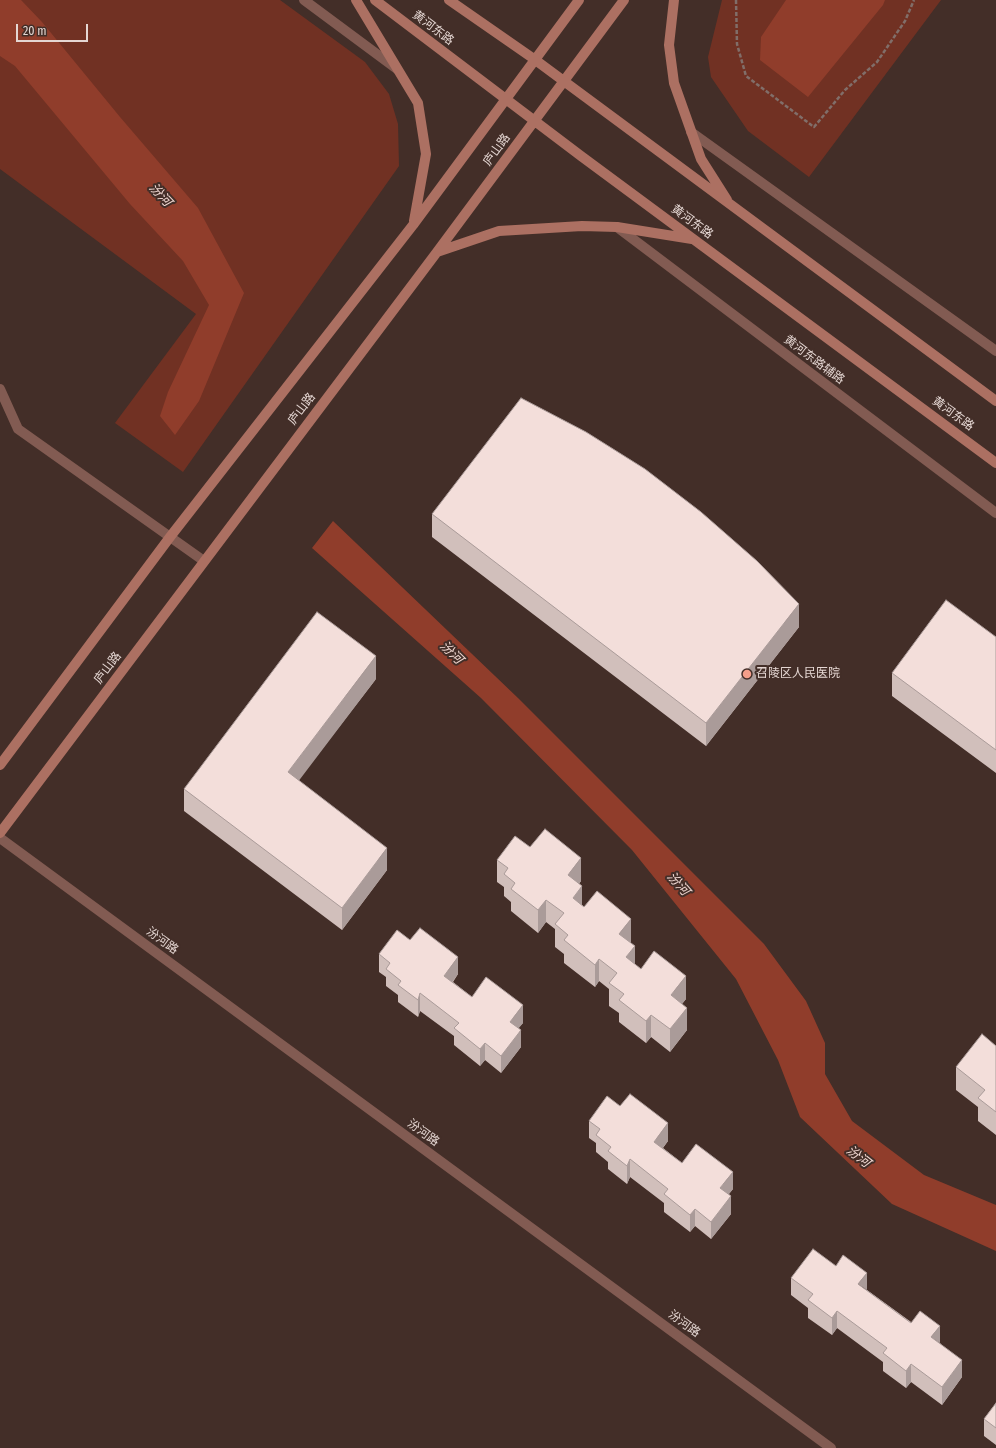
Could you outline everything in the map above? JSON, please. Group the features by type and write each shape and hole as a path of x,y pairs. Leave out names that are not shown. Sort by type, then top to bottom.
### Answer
{"main road":[{"path":"356,0 418,103 426,154 413,225"},
{"name":"黄河东路","path":"375,0 694,239 996,462"},
{"path":"449,0 534,59 996,401"},
{"name":"庐山路","path":"0,765 170,537 413,225 579,0"},
{"name":"庐山路","path":"0,833 437,252 624,0"},
{"path":"674,0 669,45 674,84 701,158 730,205"},
{"path":"437,252 499,231 582,226 617,227 694,239"}],"street":[{"path":"304,0 397,69"},
{"path":"691,132 996,351"},
{"name":"黄河东路辅路","path":"617,227 996,513"},
{"path":"0,389 2,402 18,429 204,561"},
{"name":"汾河路","path":"0,838 831,1448"}],"path":[{"path":"736,0 737,44 746,76 814,127 845,90 877,62 905,21 914,0"}],"shaded area":[{"path":"0,0 280,0 365,62 389,94 398,124 399,166 183,472 115,423 196,314 0,169"},
{"path":"722,0 941,0 809,177 748,131 711,77 708,57"}],"water":[{"name":"汾河","path":"0,0 21,0 42,22 120,117 198,208 244,293 199,401 175,435 160,416 168,392 209,305 183,261 130,204 15,66 0,56"},
{"path":"786,0 885,0 883,5 808,97 760,60 761,37"},
{"name":"汾河","path":"333,521 518,698 764,944 806,1001 825,1043 825,1074 852,1121 924,1175 996,1205 996,1251 892,1204 800,1117 778,1060 736,979 632,850 481,698 312,548"}],"building":[{"path":"521,398 586,432 645,469 701,512 757,561 799,604 706,723 432,514"},
{"path":"946,600 996,637 996,750 892,673"},
{"path":"317,612 376,656 288,772 387,848 342,908 184,789"},
{"path":"545,829 581,858 568,875 582,886 573,898 584,907 597,891 631,919 619,934 635,946 626,957 641,969 654,951 686,976 671,995 687,1008 670,1029 651,1015 646,1021 619,1000 624,994 609,983 617,973 599,959 595,965 564,940 568,935 555,924 564,913 546,900 538,910 511,889 515,883 504,874 508,868 497,860 515,836 530,847"},
{"path":"420,928 458,957 444,976 472,997 486,977 523,1005 510,1022 521,1030 501,1056 485,1043 480,1049 454,1028 459,1023 420,993 418,1000 398,985 401,981 386,969 390,963 379,954 397,930 410,940"},
{"path":"982,1034 996,1046 996,1112 978,1098 985,1090 956,1067"},
{"path":"630,1094 668,1123 654,1142 682,1163 696,1144 733,1172 720,1188 731,1196 711,1222 695,1209 690,1215 664,1194 668,1189 630,1159 627,1166 608,1151 611,1147 596,1135 600,1129 589,1121 607,1096 620,1106"},
{"path":"813,1249 836,1266 843,1255 867,1273 858,1284 911,1323 920,1311 940,1326 931,1337 962,1360 942,1387 911,1364 906,1371 883,1353 887,1348 837,1311 832,1318 808,1300 813,1294 791,1278"},
{"path":"996,1403 996,1428 984,1419"}],"place":[{"name":"召陵区人民医院","path":"747,674"}]}
